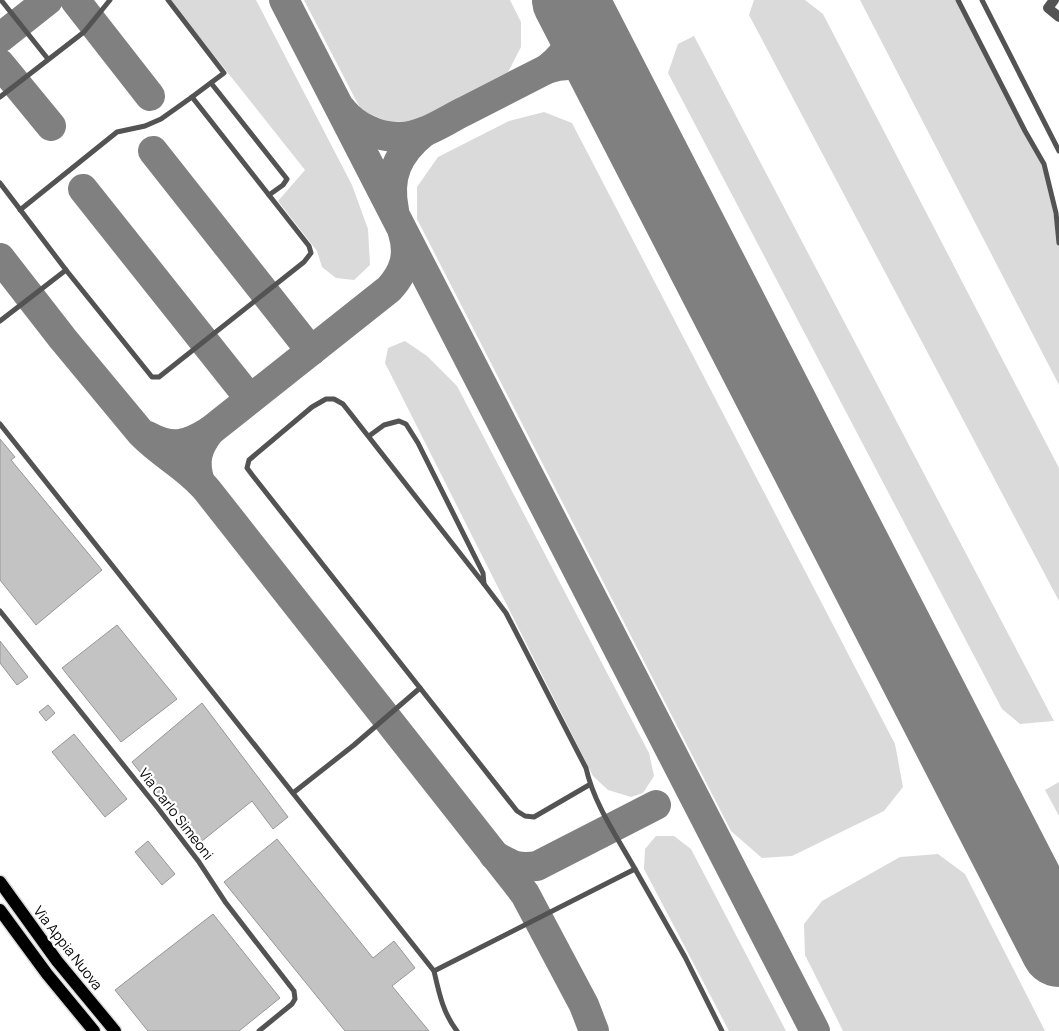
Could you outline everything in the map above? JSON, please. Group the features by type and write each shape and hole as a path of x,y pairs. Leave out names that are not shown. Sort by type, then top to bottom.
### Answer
{"main road":[{"name":"Via Appia Nuova","path":"0,882 57,962 115,1031"},
{"path":"0,910 47,974 94,1031"}],"street":[{"path":"1051,4 1059,17"}],"lane":[{"path":"1,0 48,59"},
{"path":"0,97 84,32 110,0"},
{"path":"20,210 117,132 146,126 161,120 224,73 168,0"},
{"path":"958,0 1025,131 1044,164 1056,213 1059,243"},
{"path":"982,0 1059,151"},
{"path":"211,83 287,179 283,185 269,195"},
{"path":"0,183 66,270 152,377 159,377 304,262 311,253 309,246 192,97"},
{"path":"0,321 66,270"},
{"path":"590,785 534,817 525,816 517,811 248,468 249,460 312,407 326,399 334,399 343,404 506,613 586,768 590,785 606,818 685,957 722,1031"},
{"path":"369,436 384,424 399,421 406,424 418,443 470,545 483,573 484,584"},
{"path":"0,424 434,971 440,1000 449,1020 457,1031"},
{"name":"Via Carlo Simeoni","path":"0,611 157,807 199,862 226,903 294,991 295,999 292,1004 259,1031"},
{"path":"293,793 354,745 420,688"},
{"path":"434,971 635,869"}],"shaded area":[{"path":"170,0 256,0 352,185 368,229 370,265 354,280 336,278 322,267 317,251 278,201 305,170"},
{"path":"304,0 510,0 521,22 521,47 508,72 423,121 389,122 361,110"},
{"path":"754,0 805,0 823,14 1059,468 1059,601 749,15"},
{"path":"860,0 958,0 1044,164 1059,243 1059,385"},
{"path":"694,36 1054,721 1020,724 1002,709 668,73 678,44"},
{"path":"544,112 572,123 895,744 903,787 884,811 792,856 762,858 731,831 417,219 417,187 438,157 509,121"},
{"path":"405,341 427,356 457,386 649,753 654,776 643,793 631,797 608,790 593,776 385,363 388,348"},
{"path":"1059,782 1059,816 1045,790"},
{"path":"656,836 674,836 691,849 786,1031 729,1031 644,869 645,849"},
{"path":"938,854 965,874 1045,1031 843,1031 805,955 804,924 822,901 900,857"}],"building":[{"path":"0,439 15,457 11,460 102,570 36,625 0,580"},
{"path":"117,625 177,699 121,742 62,668"},
{"path":"0,641 28,677 17,685 0,663"},
{"path":"202,703 288,817 273,829 252,801 197,845 132,762"},
{"path":"48,705 55,713 46,721 39,712"},
{"path":"74,734 127,799 105,817 52,752"},
{"path":"277,839 373,958 394,941 415,968 392,986 429,1031 345,1031 224,882"},
{"path":"148,841 175,874 162,885 135,852"},
{"path":"213,914 280,998 239,1031 148,1031 115,990"}],"taxiway":[{"path":"0,38 48,0"},
{"path":"75,0 150,96"},
{"path":"284,0 815,1031"},
{"path":"343,111 360,126 382,135 406,137 424,132 547,69 556,61 568,46 573,30 569,0"},
{"path":"0,64 51,126"},
{"path":"547,69 568,65 587,68 603,78 618,93"},
{"path":"394,210 392,186 397,166 407,148 424,132"},
{"path":"153,151 311,351"},
{"path":"83,189 250,399"},
{"path":"210,431 389,289 402,270 406,256 403,233"},
{"path":"0,258 63,339 141,433 191,474 207,490 525,894 584,1005 594,1031"},
{"path":"148,436 165,443 180,444 195,440 210,431 199,449 197,468 200,482"},
{"path":"494,855 514,865 524,867 537,866 656,805"}],"runway":[{"path":"570,0 1059,949"}]}
